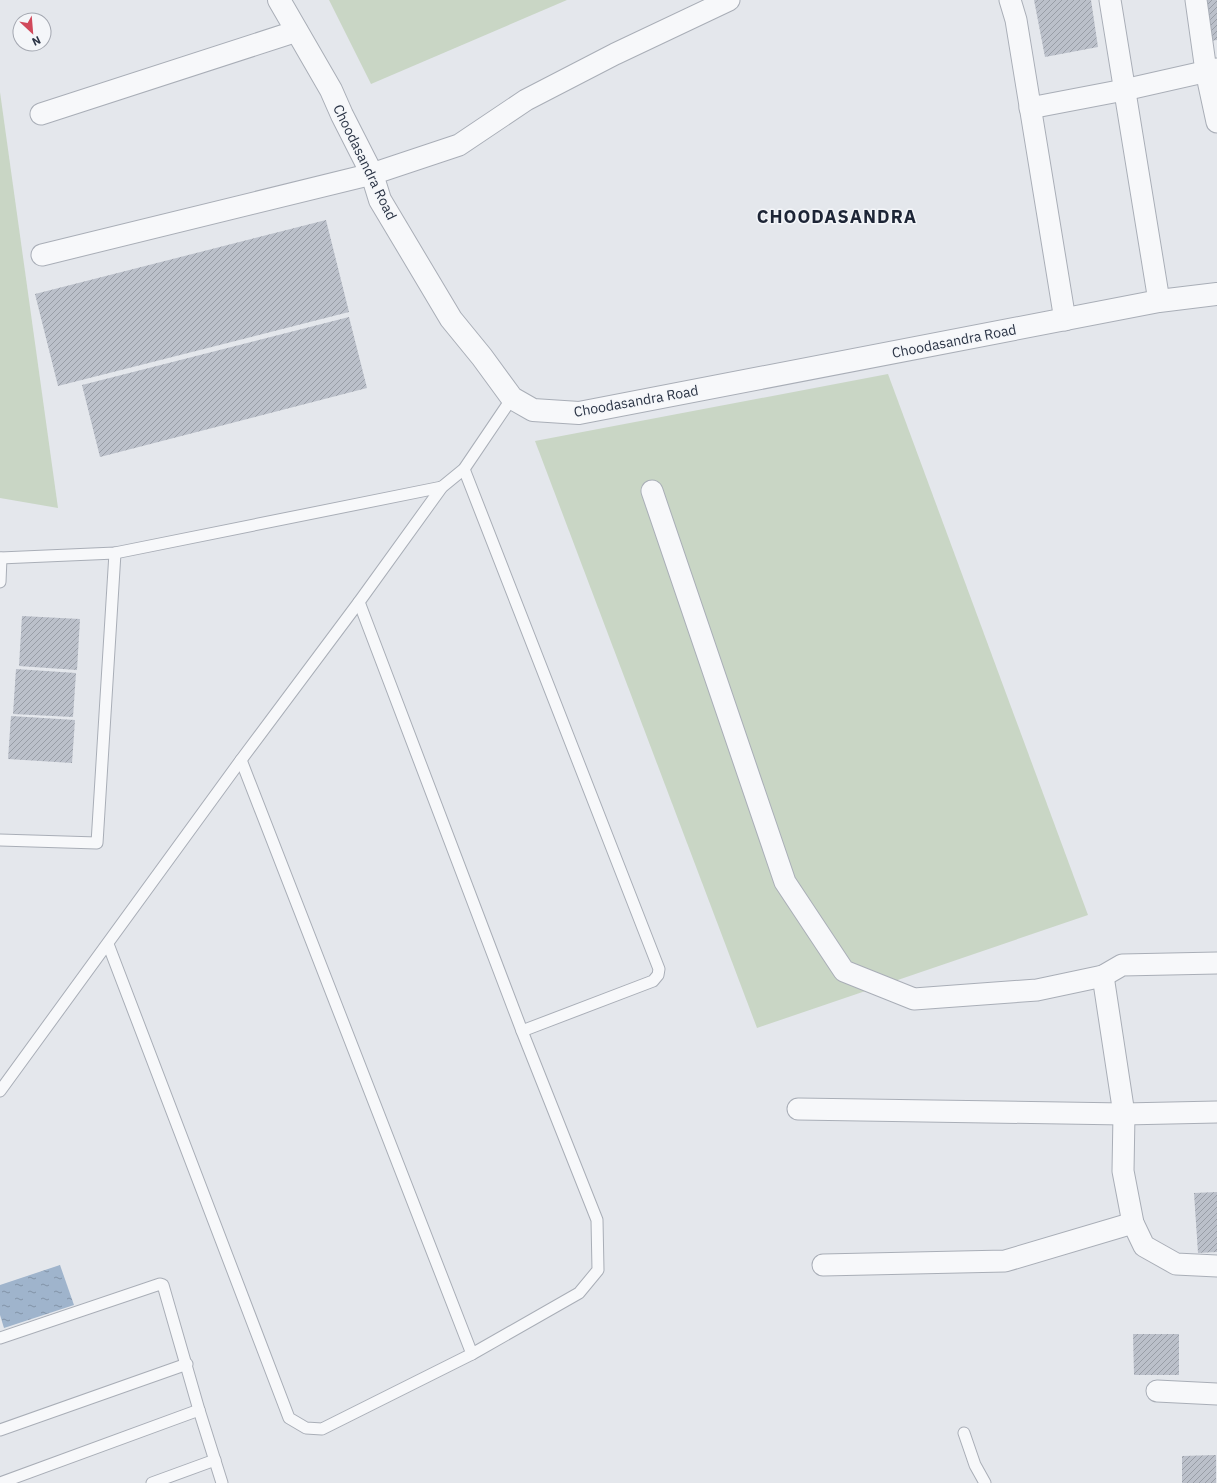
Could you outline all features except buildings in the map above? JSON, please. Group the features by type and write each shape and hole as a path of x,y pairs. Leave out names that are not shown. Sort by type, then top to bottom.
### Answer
{"street":[{"name":"Choodasandra Road","path":"279,0 330,90 372,174 380,200 451,319 482,357 512,398 533,410 579,413 1159,301 1217,294"},
{"path":"42,255 372,174 459,145 526,100 615,54 729,0"},
{"path":"1010,0 1016,20 1065,320"},
{"path":"1110,0 1159,301"},
{"path":"1196,0 1211,70 1217,122"},
{"path":"41,114 297,31"},
{"path":"1030,108 1124,90 1211,70"},
{"path":"652,491 785,882 844,971 914,999 1037,990 1103,976 1122,965 1217,963"},
{"path":"1103,976 1124,1114 1123,1171 1133,1223 1144,1246 1176,1264 1217,1266"},
{"path":"798,1110 1124,1114 1217,1112"},
{"path":"823,1265 1005,1261 1133,1223"},
{"path":"1157,1391 1217,1394"}],"lane":[{"path":"0,1091 241,760 360,602 442,487 464,469 512,398"},
{"path":"464,469 659,968 658,976 653,981 522,1031"},
{"path":"0,582 1,558 115,553 442,487"},
{"path":"0,840 96,843 115,553"},
{"path":"108,944 289,1418 306,1428 322,1429 472,1354 579,1293 598,1270 597,1220 522,1031 360,602"},
{"path":"241,760 472,1354"},
{"path":"0,1338 160,1284 163,1285 222,1483"},
{"path":"0,1430 187,1364"},
{"path":"0,1483 199,1410"},
{"path":"964,1433 975,1465 984,1483"},
{"path":"152,1483 215,1460"}],"green space":[{"path":"329,0 567,0 371,84"},
{"path":"0,92 58,508 0,498"},
{"path":"888,374 1088,915 757,1028 535,441"}],"water":[{"path":"60,1265 74,1305 4,1328 0,1315 0,1285"}],"district":[{"name":"CHOODASANDRA","path":"837,217"}]}
